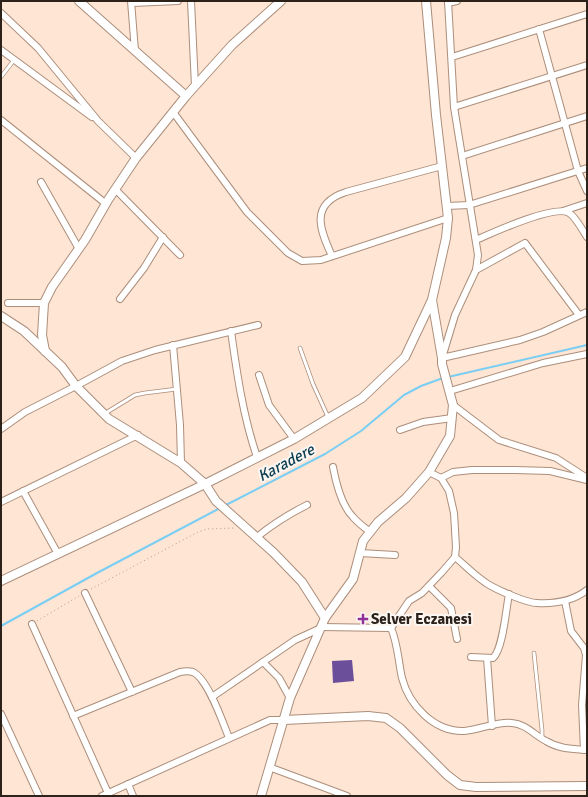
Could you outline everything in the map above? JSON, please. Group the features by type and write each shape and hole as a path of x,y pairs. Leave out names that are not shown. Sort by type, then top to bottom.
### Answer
{"street":[{"path":"79,1 186,96"},
{"path":"135,51 132,2 178,1"},
{"path":"191,1 195,86"},
{"path":"44,351 42,335 44,303 52,287 79,250 105,203 136,158 186,96 232,46 281,1"},
{"path":"1,581 205,484 294,438 362,398 405,357 432,300 446,238 448,218 426,1"},
{"path":"442,361 455,315 476,270 478,255 454,107 448,2 457,1"},
{"path":"1,14 38,48 98,121 136,158"},
{"path":"452,57 587,14"},
{"path":"539,29 578,171 587,191"},
{"path":"1,50 70,102 98,121"},
{"path":"454,107 587,65"},
{"path":"173,112 247,212 288,253 302,261 321,260 448,218"},
{"path":"462,156 587,116"},
{"path":"1,120 105,203"},
{"path":"332,256 322,235 320,224 321,214 328,200 340,194 442,166"},
{"path":"447,206 469,205 587,168"},
{"path":"41,182 79,250"},
{"path":"115,189 180,255"},
{"path":"563,211 587,203"},
{"path":"476,240 534,217 556,211 570,213 587,238"},
{"path":"120,299 144,268 163,237"},
{"path":"476,270 525,243 579,315"},
{"path":"261,796 290,698 325,618 353,579 363,540 378,522 406,498 429,472 450,436 453,405 442,361 432,300"},
{"path":"8,303 44,303"},
{"path":"442,361 494,345 520,340 543,332 587,312"},
{"path":"1,316 24,331 62,367 76,386 109,419 138,435 181,463 205,484 216,501 274,553 302,582 325,618"},
{"path":"1,429 25,412 122,361 173,345 258,325"},
{"path":"231,331 240,394 249,433 257,457"},
{"path":"173,345 181,463"},
{"path":"449,388 543,363 587,354"},
{"path":"259,375 269,405 294,438"},
{"path":"453,405 499,440 556,458 587,479"},
{"path":"400,430 422,422 452,418"},
{"path":"1,502 138,435"},
{"path":"333,467 336,481 344,503 352,517 370,532"},
{"path":"441,478 453,472 472,470 515,470 550,471 587,479"},
{"path":"391,628 409,601 422,593 455,557 456,547 454,513 449,491 441,478 429,472"},
{"path":"23,491 58,554"},
{"path":"257,537 271,525 307,505"},
{"path":"360,553 395,556"},
{"path":"455,557 490,586 536,604 565,601 580,595 587,590"},
{"path":"429,586 451,608 457,639"},
{"path":"85,593 132,692"},
{"path":"471,657 493,658 495,656 500,644 509,594"},
{"path":"391,628 398,646 402,678 412,700 425,716 442,726 464,731 504,723 517,724 528,728 542,739 553,745 565,749 586,750 582,705 586,655 584,648 571,631 565,601"},
{"path":"32,624 108,793"},
{"path":"212,698 295,640 321,627 391,628"},
{"path":"487,658 492,726"},
{"path":"263,662 279,678 290,698"},
{"path":"73,716 180,672 188,671 195,673 201,680 212,698 229,738"},
{"path":"1,714 39,796"},
{"path":"102,796 270,720 368,716 386,718 400,728 447,775 460,785 476,787 587,786"},
{"path":"269,767 347,796"},
{"path":"128,784 133,796"}],"lane":[{"path":"1,77 14,60"},
{"path":"300,348 313,384 328,418"},
{"path":"104,414 136,396 145,393 177,389"},
{"path":"534,653 542,739"}],"path":[{"path":"32,624 109,578 198,532 212,528 231,528 242,524"}],"building":[{"path":"352,660 354,681 333,683 332,661"}],"waterway":[{"name":"Karadere","path":"448,377 587,345"},
{"name":"Karadere","path":"224,506 325,454 361,431 404,395 421,386 443,378"},
{"name":"Karadere","path":"1,626 220,508"}],"place":[{"name":"Selver Eczanesi","path":"363,619"}]}
